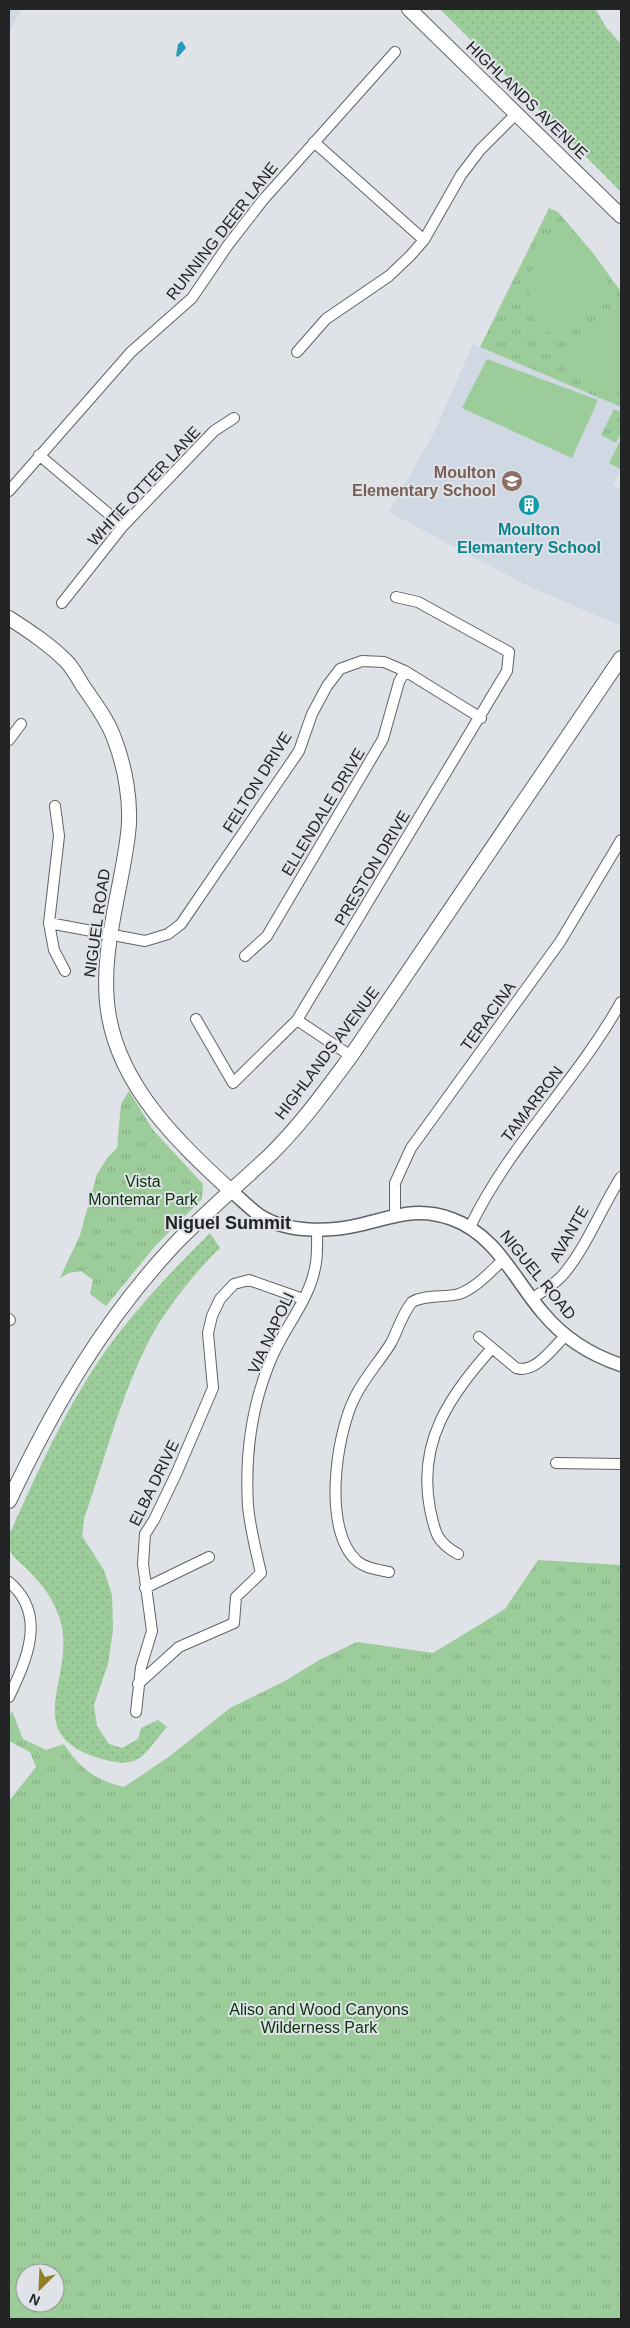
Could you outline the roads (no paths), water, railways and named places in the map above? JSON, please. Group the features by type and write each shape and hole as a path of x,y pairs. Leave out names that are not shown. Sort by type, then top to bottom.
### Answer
{"main road":[{"name":"HIGHLANDS AVENUE","path":"409,9 621,216"},
{"name":"NIGUEL ROAD","path":"9,618 36,636 67,662 114,737 128,799 129,833 110,935 106,989 109,1017 116,1044 134,1084 187,1150 230,1190"},
{"name":"HIGHLANDS AVENUE","path":"9,1501 44,1427 85,1358 175,1244 230,1190 270,1155 310,1111 351,1056 621,658"}],"street":[{"name":"RUNNING DEER LANE","path":"9,491 131,352 192,298 240,228 395,52"},
{"path":"297,352 326,319 388,276 410,256 424,240 461,175 480,150 516,114"},
{"path":"314,142 424,240"},
{"name":"WHITE OTTER LANE","path":"62,603 123,526 214,431 234,418"},
{"path":"39,455 123,526"},
{"name":"PRESTON DRIVE","path":"196,1019 233,1083 297,1020 481,718 507,671 509,652 418,602 396,597"},
{"name":"FELTON DRIVE","path":"49,923 145,940 168,934 181,924 298,751 312,714 327,686 340,669 362,662 384,662 405,671 481,718"},
{"name":"ELLENDALE DRIVE","path":"245,956 267,936 384,739 399,682 405,671"},
{"path":"9,740 21,724"},
{"path":"54,806 58,836 49,923 54,950 66,971"},
{"name":"TERACINA","path":"395,1215 395,1184 411,1148 560,942 621,840"},
{"name":"TAMARRON","path":"470,1227 485,1196 504,1167 607,1028 621,1002"},
{"path":"297,1020 351,1056"},
{"name":"AVANTE","path":"533,1298 560,1278 572,1263 605,1201 621,1177"},
{"name":"NIGUEL ROAD","path":"230,1190 260,1215 290,1226 317,1230 359,1225 395,1215 433,1214 470,1227 488,1240 543,1313 565,1336 589,1351 621,1363"},
{"name":"VIA NAPOLI","path":"138,1684 179,1647 234,1623 236,1597 261,1573 248,1508 247,1464 250,1441 256,1411 272,1358 303,1299 315,1268 317,1230"},
{"path":"389,1572 366,1567 356,1560 345,1548 339,1525 336,1488 340,1445 355,1397 391,1342 412,1302 429,1297 457,1294 468,1290 503,1260"},
{"name":"ELBA DRIVE","path":"136,1712 138,1684 152,1631 145,1588 142,1550 145,1534 154,1520 177,1472 213,1388 208,1332 212,1316 220,1299 234,1284 241,1281 249,1280 303,1299"},
{"path":"479,1337 516,1368 522,1370 530,1368 565,1336"},
{"path":"458,1554 443,1546 434,1531 428,1488 428,1469 436,1430 448,1405 460,1385 492,1348"},
{"path":"556,1463 621,1464"},
{"path":"145,1588 209,1556"},
{"path":"9,1582 23,1599 30,1618 31,1641 24,1666 9,1698"}],"water":[{"path":"182,41 186,48 178,57 176,56 178,44"}],"place":[{"name":"Moulton Elementary School","path":"512,481"},
{"name":"Moulton Elemantery School","path":"529,505"}],"district":[{"name":"Niguel Summit","path":"228,1223"}],"park label":[{"name":"Vista Montemar Park","path":"143,1190"},
{"name":"Aliso and Wood Canyons Wilderness Park","path":"319,2018"}]}
